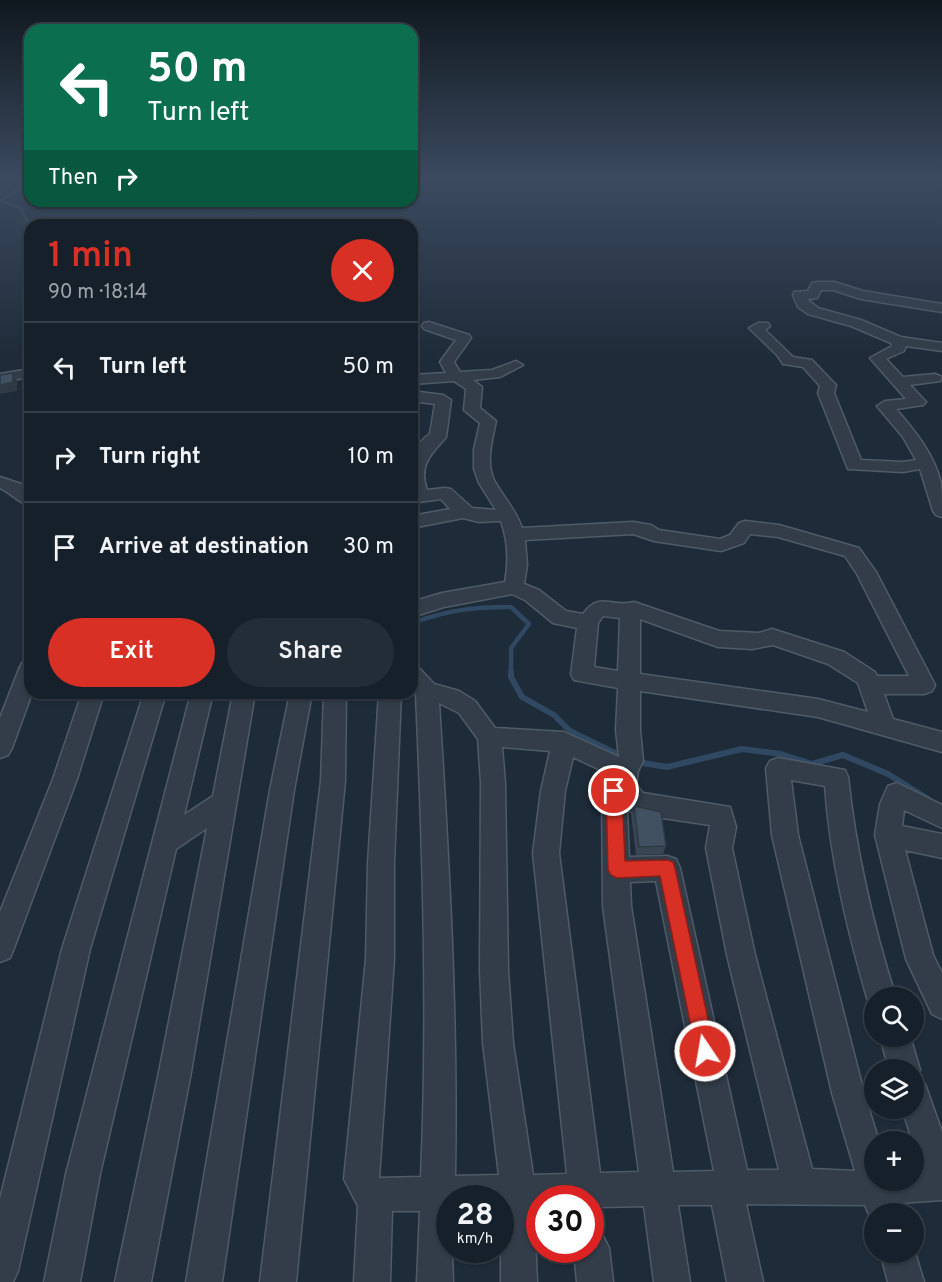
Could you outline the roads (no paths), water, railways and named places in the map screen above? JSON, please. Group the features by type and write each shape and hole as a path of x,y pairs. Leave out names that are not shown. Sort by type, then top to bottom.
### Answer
{"street":[{"path":"942,308 861,295 823,284 817,286 812,295 799,295 803,304 813,311 856,323 898,341 942,347"},
{"path":"429,326 464,338 447,362 454,375 474,387 472,410 488,421 482,447 483,473 486,484 502,503 515,534 519,552 514,587"},
{"path":"763,326 756,328 766,339 783,350 789,361 807,363 828,385 826,393 854,465 932,469"},
{"path":"898,341 899,348 877,358 918,402 885,406 910,435 932,469 942,511"},
{"path":"899,382 932,374 920,343"},
{"path":"418,379 454,375 495,374 516,365"},
{"path":"0,378 24,374"},
{"path":"418,397 443,400 438,437 429,441 418,463"},
{"path":"0,482 18,489 24,494"},
{"path":"418,497 445,493 454,504 475,518 507,515"},
{"path":"418,521 446,517 464,511"},
{"path":"515,534 633,528 644,529 654,535 721,545 737,539 745,527 760,527 804,537 852,552 933,685"},
{"path":"418,608 442,600 514,587 532,595 560,618 588,622"},
{"path":"884,725 867,678 836,658 772,637 762,642 718,639 634,609 630,612 598,608 588,622 582,674 818,708 942,742"},
{"path":"630,612 632,628 628,730 632,761 625,780 614,791 617,906 672,1282"},
{"path":"438,1185 440,1118 438,901 420,683 467,707 489,737 493,783 494,970 498,1043 516,1172 519,1282"},
{"path":"869,684 933,685"},
{"path":"0,748 24,685"},
{"path":"0,948 65,779 91,699"},
{"path":"0,1271 76,949 153,699"},
{"path":"62,1282 83,1174 201,699"},
{"path":"133,1282 175,1072 243,699"},
{"path":"204,1282 282,790 300,699"},
{"path":"278,1282 333,781 335,699"},
{"path":"372,1282 375,1203 361,1179 380,959 381,863 390,699"},
{"path":"489,737 564,742 625,780 636,803 722,815 723,827 719,848 741,955 800,1186"},
{"path":"564,742 553,791 546,853 584,1185"},
{"path":"864,1145 848,1093 785,836 778,768 836,777 843,843 862,934 879,987"},
{"path":"942,817 897,794 892,804 888,835 920,959 942,1004"},
{"path":"166,842 223,803"},
{"path":"888,835 942,846"},
{"path":"617,870 667,868 730,1189 745,1282"},
{"path":"922,1119 942,1183 924,1185"},
{"path":"604,1194 800,1186 864,1189"},
{"path":"514,1193 526,1193"},
{"path":"370,1195 436,1195"},
{"path":"435,1282 436,1253"},
{"path":"593,1263 595,1282"},
{"path":"900,1263 906,1282"}],"waterway":[{"path":"418,621 461,610 511,607 529,624 511,648 511,677 522,697 554,715 570,731 625,758"},
{"path":"637,762 667,767 742,749 781,754 812,764 843,755 888,774 928,799"}]}
